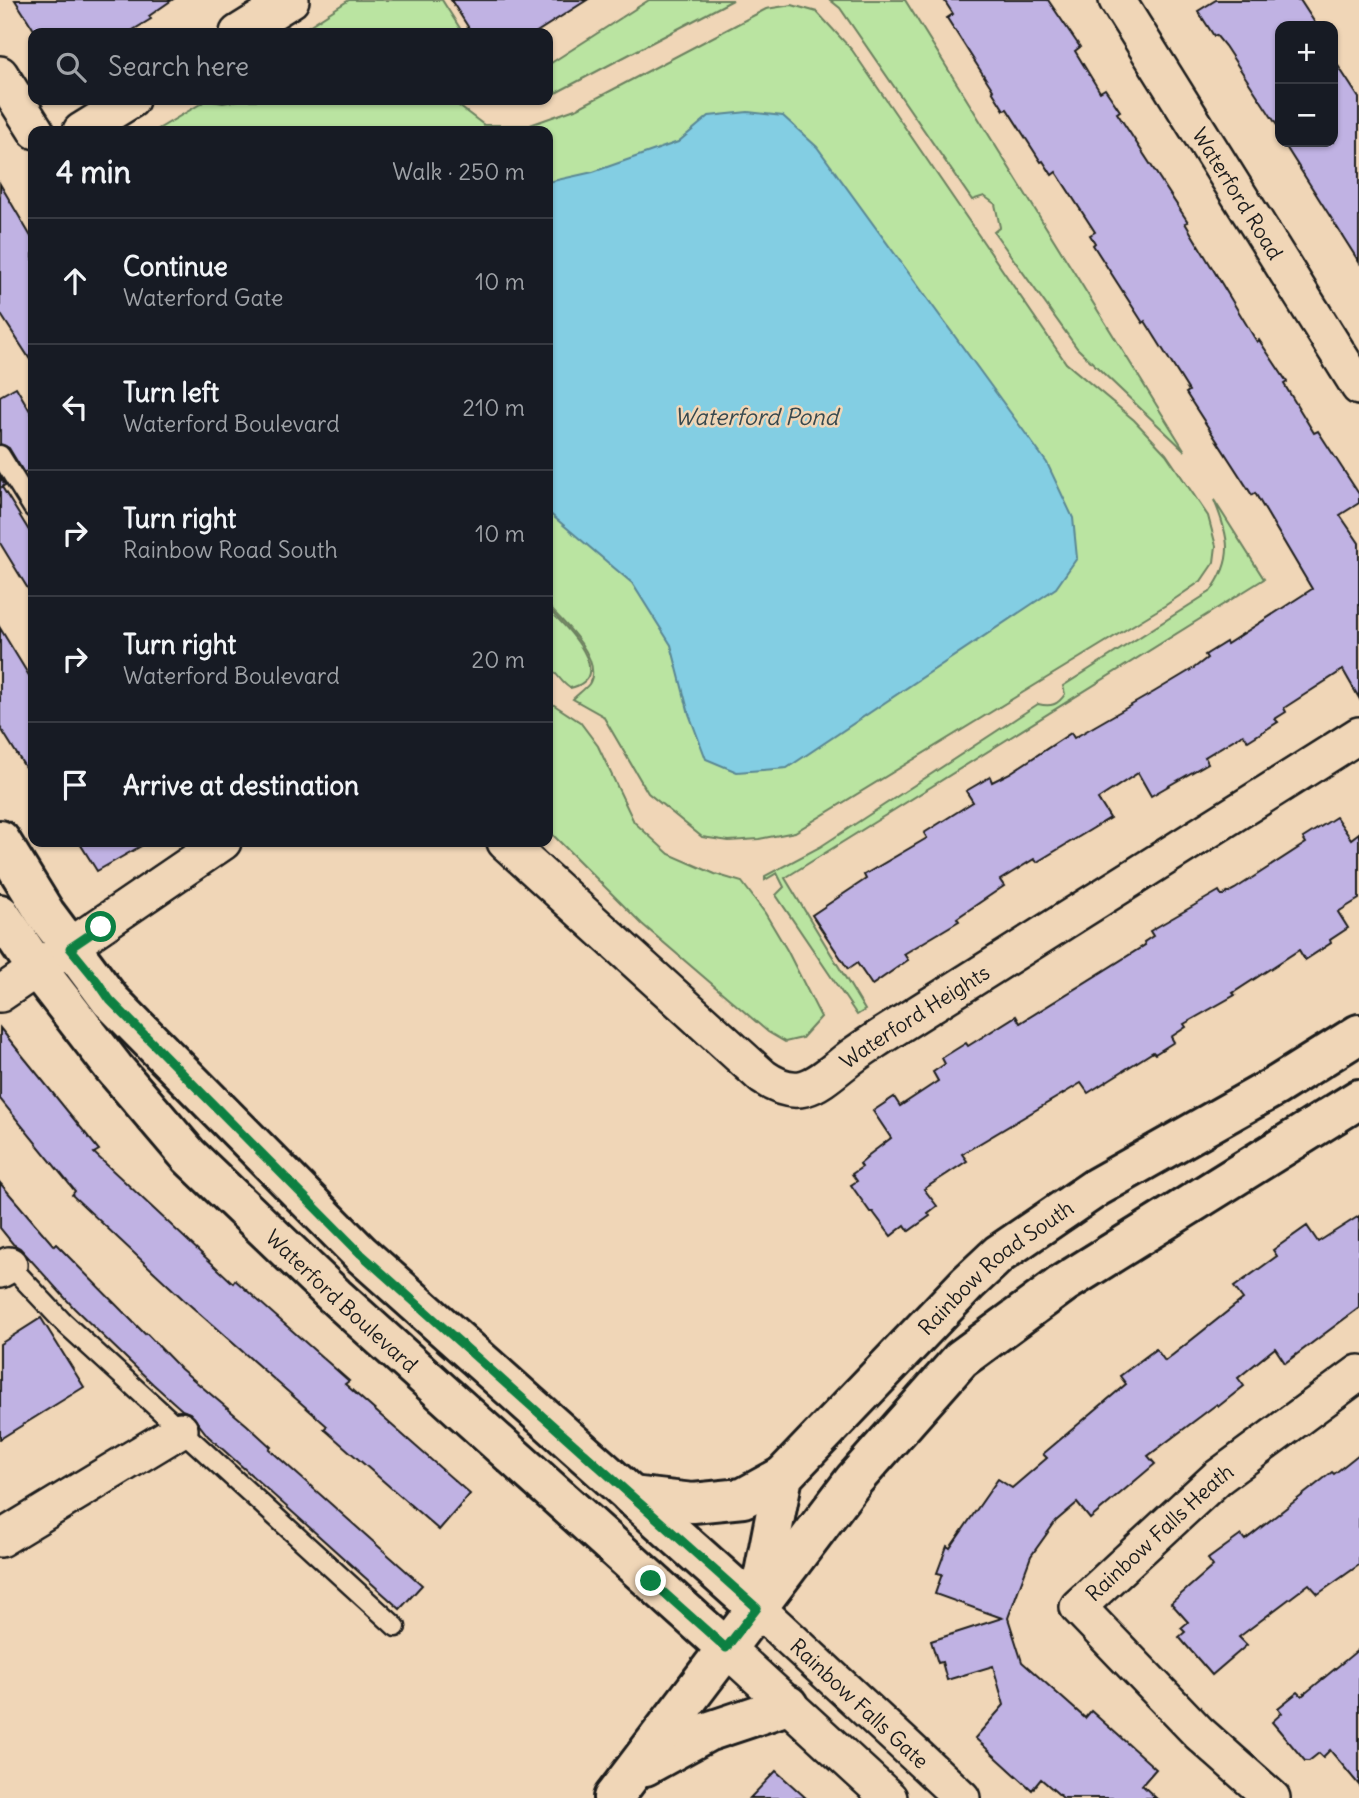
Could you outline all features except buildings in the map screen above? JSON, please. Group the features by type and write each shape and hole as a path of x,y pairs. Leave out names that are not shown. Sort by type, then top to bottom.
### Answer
{"main road":[{"path":"0,840 45,913 110,1000 361,1254 757,1608"},
{"name":"Waterford Boulevard","path":"0,914 38,970 114,1068 190,1156 335,1296 726,1648"},
{"name":"Rainbow Road South","path":"783,1476 940,1310 999,1254 1097,1187 1217,1120 1359,1034"},
{"path":"623,1785 854,1480 961,1359 1064,1283 1359,1099"},
{"path":"631,1496 693,1503 743,1498 783,1476"},
{"path":"757,1608 783,1476"},
{"path":"623,1785 708,1732 788,1705"}],"street":[{"path":"246,28 291,0"},
{"name":"Waterford Road","path":"1117,0 1359,387"},
{"path":"0,75 33,126"},
{"path":"89,126 123,105"},
{"name":"Waterford Heights","path":"510,847 763,1077 777,1087 803,1089 816,1085 882,1036 1359,735"},
{"path":"0,994 216,847"},
{"name":"Rainbow Falls Heath","path":"1272,1798 1199,1733 1078,1607 1217,1478 1359,1373"},
{"path":"0,1539 180,1430"},
{"name":"Rainbow Falls Gate","path":"757,1608 962,1798"},
{"path":"726,1648 889,1798"}],"lane":[{"path":"0,455 28,500"},
{"path":"3,1263 63,1322 396,1628"}],"green space":[{"path":"349,0 442,0 460,28 306,28"},
{"path":"649,0 733,0 553,94 553,62"},
{"path":"830,0 905,0 1185,451 1077,348 994,232 1000,227 995,204 984,196 972,200 840,8"},
{"name":"Waterford Pond","path":"792,5 817,12 852,50 1066,363 1134,420 1166,454 1208,516 1216,546 1214,562 1201,581 1166,605 795,832 729,841 702,837 648,793 603,716 573,699 589,684 592,674 587,653 553,611 553,126 163,126 199,105 458,105 484,125 530,125 578,108 766,9"},
{"path":"1214,500 1264,579 785,878 865,1010 857,1015 776,895 784,887 777,873 765,880 765,876 820,847 1038,704 1057,703 1065,694 1063,686 1210,592 1223,569 1227,547"},
{"path":"553,614 583,651 589,673 583,682 570,688 554,672"},
{"path":"553,704 580,722 598,746 634,822 669,854 715,874 742,882 787,950 821,1017 802,1038 785,1042 768,1032 642,924 553,835"}],"water":[{"name":"Waterford Pond","path":"748,112 783,116 817,147 1047,463 1073,518 1077,558 1056,588 787,768 737,772 706,759 689,714 671,645 632,583 553,516 553,181 593,172 678,142 709,116"}],"route":[{"path":"101,927 70,948 110,1000 361,1254 757,1608 726,1648 651,1581"}]}
